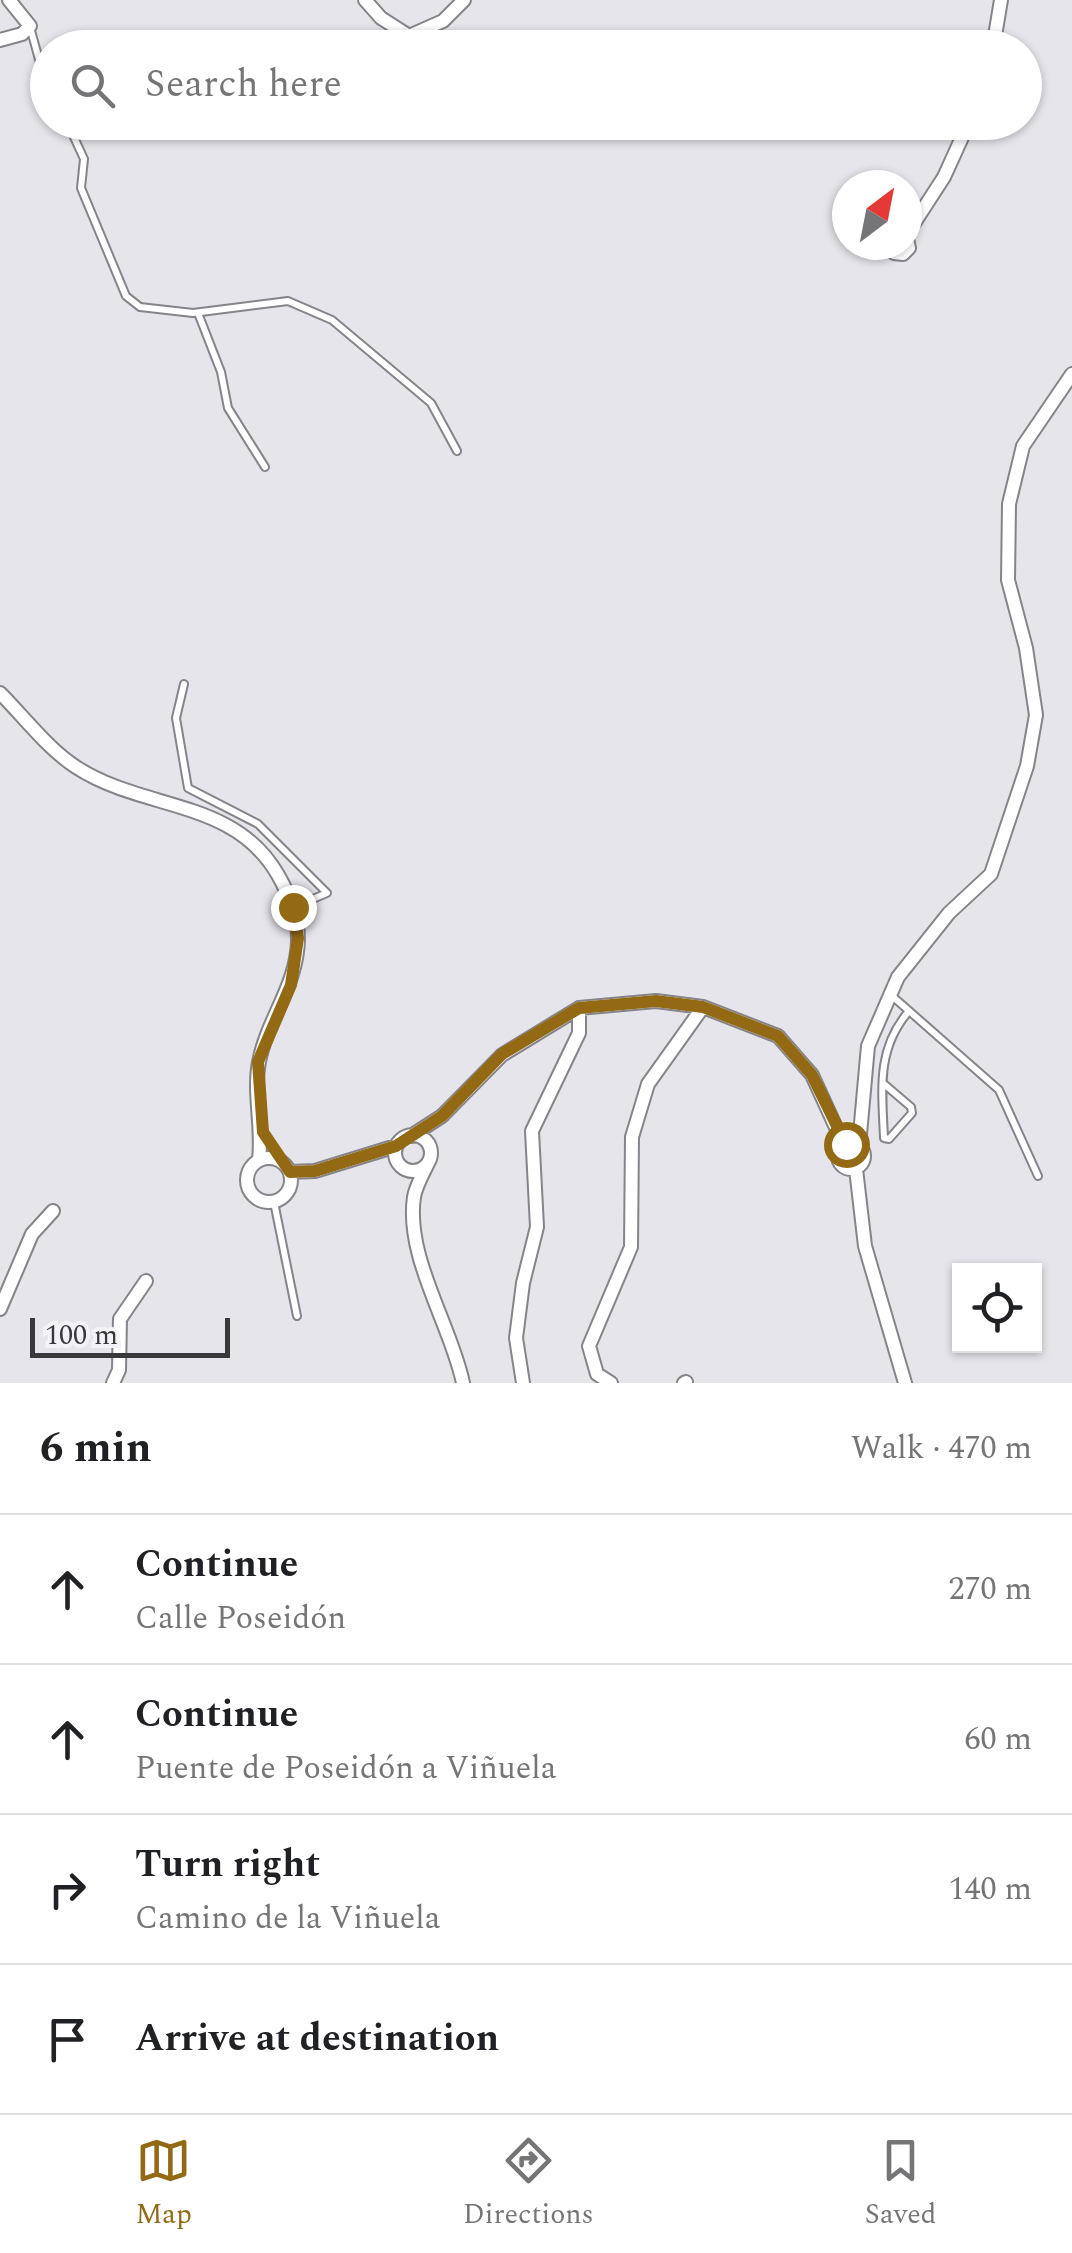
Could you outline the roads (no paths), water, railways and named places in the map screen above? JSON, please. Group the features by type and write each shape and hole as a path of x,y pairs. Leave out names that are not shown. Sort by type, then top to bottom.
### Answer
{"street":[{"path":"0,40 22,34 30,26 9,0"},
{"path":"364,0 400,30"},
{"path":"423,30 443,21 464,0"},
{"path":"996,30 1000,0"},
{"path":"922,213 961,140"},
{"path":"904,1383 864,1246 856,1169 864,1160 859,1145 868,1046 898,976 949,913 991,874 1027,766 1036,715 1026,648 1008,580 1009,504 1022,446 1072,374"},
{"path":"0,693 73,766 112,787 220,818 248,836 270,861 293,907 298,938 291,985 258,1062 263,1132 259,1160 247,1176 249,1191 260,1201 274,1202 286,1196 291,1178"},
{"path":"291,1178 396,1146 442,1116 502,1054 579,1008 656,1001 703,1007 778,1036 812,1075 844,1145"},
{"path":"611,1383 597,1374 589,1346 631,1247 632,1138 648,1084 703,1007"},
{"path":"523,1383 516,1338 522,1283 537,1227 532,1131 579,1034 579,1008"},
{"path":"414,1193 430,1158 442,1116"},
{"path":"263,1132 291,1178"},
{"path":"411,1136 427,1143 430,1158"},
{"path":"844,1145 859,1145"},
{"path":"844,1145 838,1155 840,1164 856,1169"},
{"path":"396,1146 399,1164 414,1193 424,1275 454,1342 462,1383"},
{"path":"377,1154 417,1171 430,1158"},
{"path":"259,1160 277,1159"},
{"path":"0,1309 32,1234 53,1211"},
{"path":"113,1383 119,1370 120,1320 146,1281"}],"lane":[{"path":"30,26 31,30"},
{"path":"75,140 84,159 81,188 126,296 140,306 198,313 288,302 332,320 431,403 457,452"},
{"path":"198,313 221,372 228,408 265,467"},
{"path":"184,684 176,718 188,788 258,824 327,893 293,907"},
{"path":"890,994 998,1090 1038,1176"},
{"path":"884,1084 911,1107 912,1113 889,1140 884,1138 884,1084 888,1037 909,1011"},
{"path":"274,1202 297,1316"}]}
